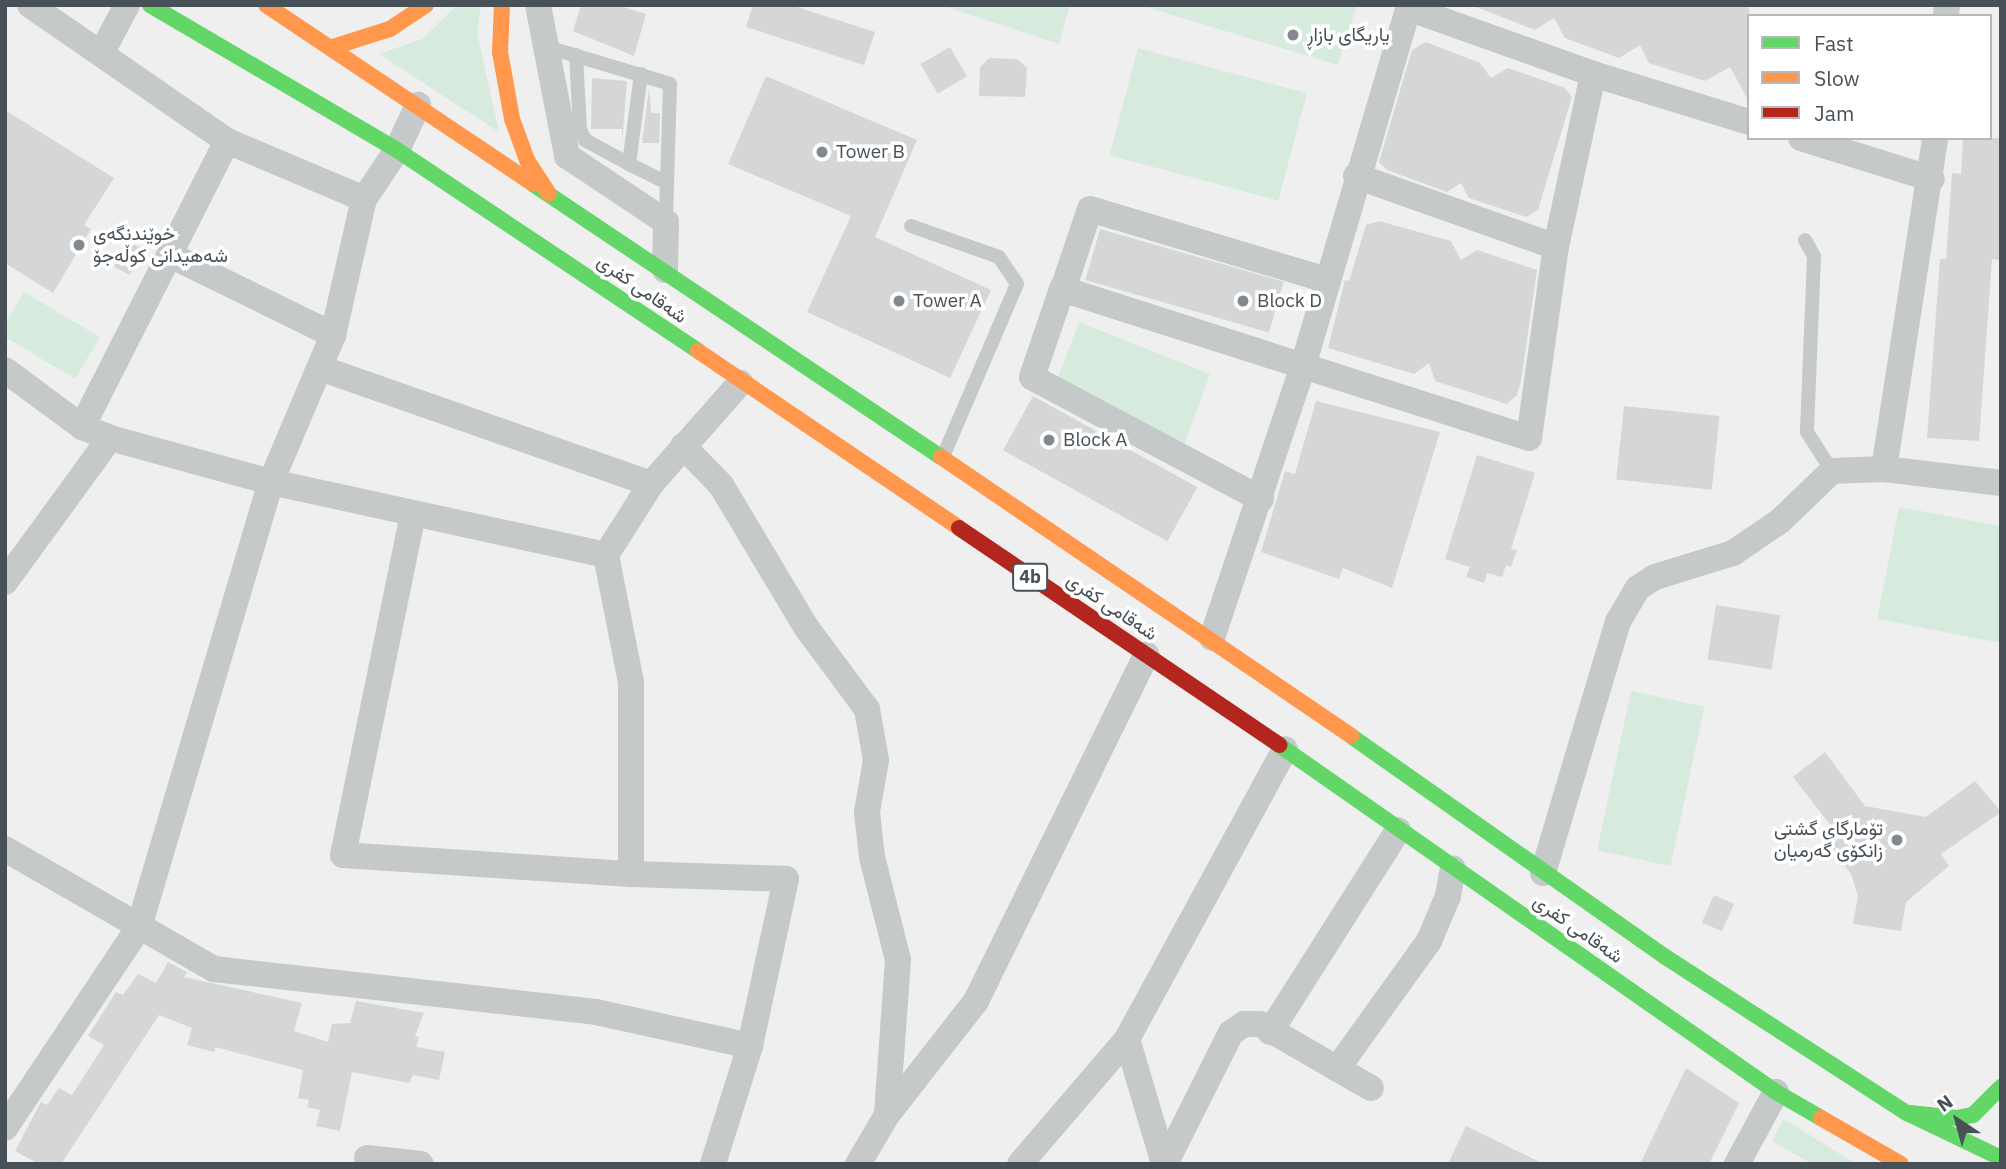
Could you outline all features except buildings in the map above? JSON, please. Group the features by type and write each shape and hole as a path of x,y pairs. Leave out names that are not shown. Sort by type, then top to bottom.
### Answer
{"main road":[{"name":"شەقامی کفری","path":"150,5 397,150 1285,749 1776,1092 1901,1164"},
{"name":"شەقامی کفری","path":"266,5 1212,638 1542,873 1907,1113 2001,1158"},
{"path":"330,48 390,29 426,5"},
{"path":"502,5 500,52 512,119 527,160 549,194"},
{"path":"1907,1113 1932,1117 1973,1115 2001,1087"}],"street":[{"path":"30,5 102,52 227,141 364,199"},
{"path":"102,52 127,5"},
{"path":"538,5 567,156 666,222 665,270"},
{"path":"1212,638 1261,499 1303,366 1356,176 1408,6 1593,74 1747,121"},
{"path":"1063,289 1529,438 1556,247 1593,74"},
{"path":"5,1128 139,928 271,482 333,335 364,199 397,150 418,105"},
{"path":"1808,140 1931,178"},
{"path":"1884,470 1935,140"},
{"path":"82,427 227,141"},
{"path":"1356,176 1556,247"},
{"path":"1261,499 1032,377 1090,209 1327,280"},
{"path":"170,255 333,335"},
{"path":"320,368 651,484"},
{"path":"5,370 82,427 110,438 271,482 606,555"},
{"path":"631,874 631,682 606,555 651,484 740,383"},
{"path":"5,582 110,438"},
{"path":"683,446 721,485 806,627 867,709 876,760 867,812 872,857 898,960 887,1115"},
{"path":"1542,873 1626,604 1638,588 1655,577 1745,546 1780,521 1832,471 1884,470 2001,483"},
{"path":"413,514 343,855 631,874 786,879 750,1046 713,1164"},
{"path":"858,1164 887,1115 976,1001 1146,655"},
{"path":"1020,1164 1127,1039 1285,749"},
{"path":"1270,1032 1398,830"},
{"path":"5,849 214,970 596,1012 750,1046"},
{"path":"1336,1069 1429,941 1448,896 1452,868"},
{"path":"1165,1164 1231,1033 1244,1024 1260,1024 1371,1088"},
{"path":"1127,1039 1165,1164"},
{"path":"1737,1164 1776,1092"},
{"path":"367,1158 421,1164"}],"lane":[{"path":"390,29 398,5"},
{"path":"547,47 670,84 666,222"},
{"path":"576,55 580,130 585,140 667,183"},
{"path":"629,164 641,74"},
{"path":"911,226 999,257 1017,284 943,458"},
{"path":"1805,240 1814,256 1807,432 1832,471"}],"green space":[{"path":"457,5 481,5 477,33 499,132 379,54 422,39"},
{"path":"940,5 1070,5 1059,44"},
{"name":"یاریگای بازاڕ","path":"1139,5 1357,5 1338,65"},
{"path":"1138,48 1307,93 1278,201 1109,155"},
{"path":"24,292 100,337 75,379 5,337 5,323"},
{"path":"1079,322 1210,374 1184,445 1057,380"},
{"path":"1899,507 2001,526 2001,643 1877,619"},
{"path":"1631,691 1704,707 1670,866 1597,850"},
{"path":"1784,1119 1856,1164 1812,1164 1772,1141"}],"traffic: fast":[{"path":"150,5 397,150 698,351"},
{"path":"533,184 941,457"},
{"path":"1351,736 1664,956 1907,1113 2001,1158"},
{"path":"1279,745 1776,1092 1821,1118"},
{"path":"1910,1113 1957,1118 1973,1115 2001,1087"}],"traffic: slow":[{"path":"266,5 533,184"},
{"path":"330,48 390,29 426,5"},
{"path":"502,5 500,52 512,119 527,160 549,194"},
{"path":"698,351 959,528"},
{"path":"941,457 1351,736"},
{"path":"1821,1118 1901,1164"}],"traffic: jam":[{"path":"959,528 1279,745"}],"place":[{"name":"یاریگای بازاڕ","path":"1293,35"},
{"name":"Tower B","path":"822,152"},
{"name":"خوێندنگەی شەهیدانی کوڵەجۆ","path":"79,245"},
{"name":"Tower A","path":"899,301"},
{"name":"Block D","path":"1243,301"},
{"name":"Block A","path":"1049,440"},
{"name":"تۆمارگای گشتی زانکۆی گەرمیان","path":"1897,840"}]}
